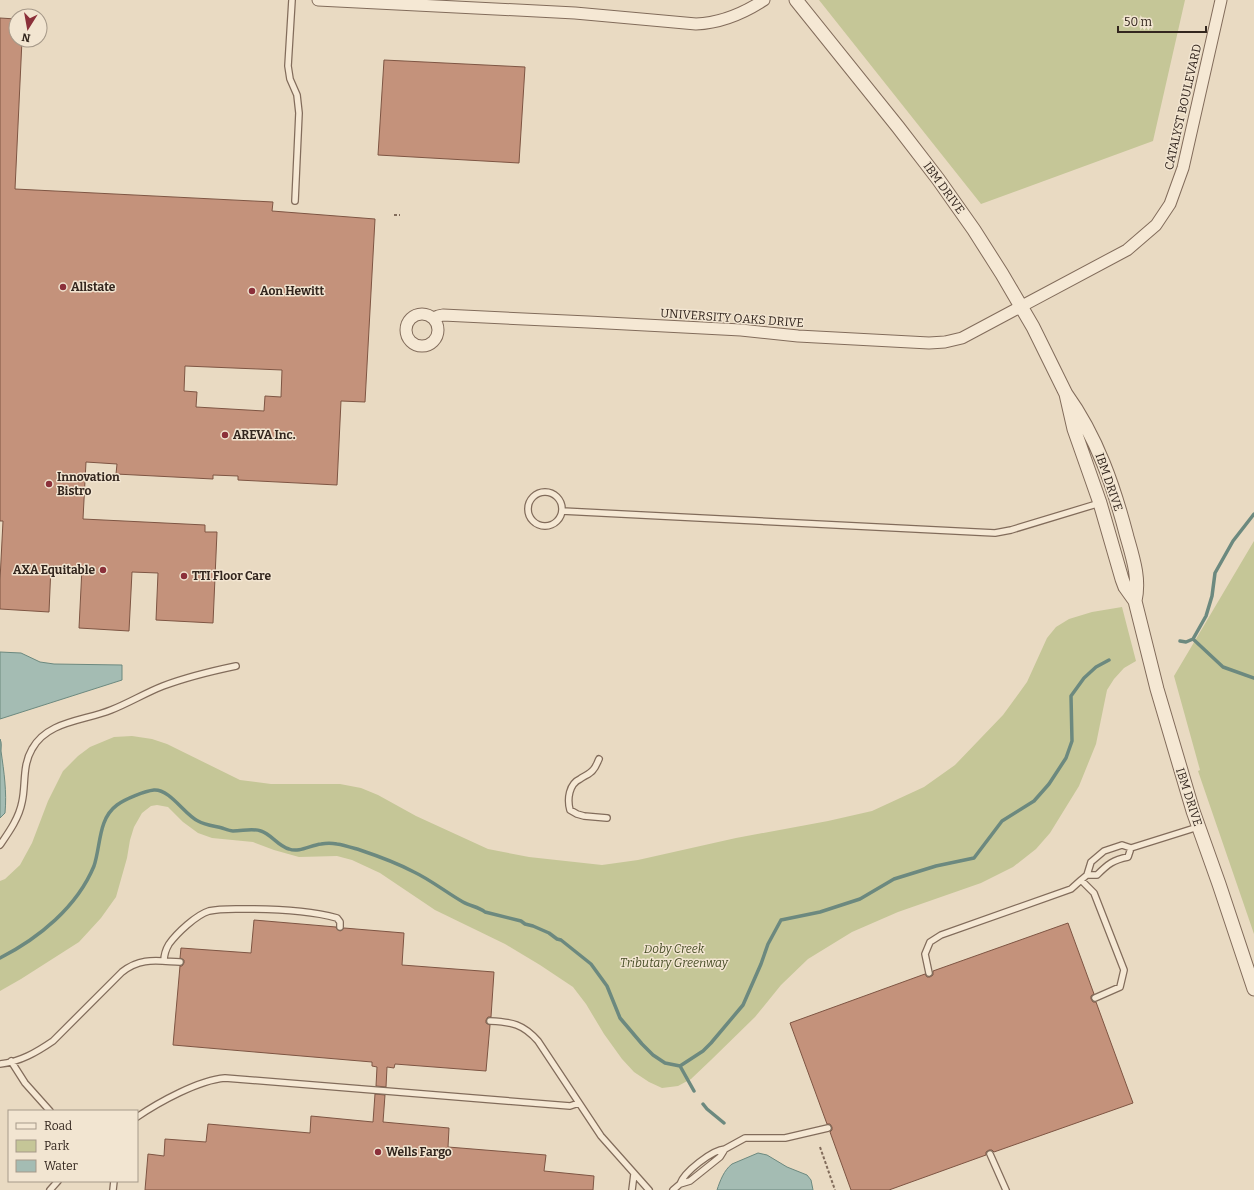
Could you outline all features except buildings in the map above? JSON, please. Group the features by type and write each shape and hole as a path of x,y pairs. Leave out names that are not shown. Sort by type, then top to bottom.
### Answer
{"street":[{"path":"318,0 588,14 696,24 707,24 722,20 764,0"},
{"name":"IBM DRIVE","path":"796,0 938,179 978,236 1033,327 1066,394 1087,426 1105,467 1125,527 1134,562 1137,592 1135,601"},
{"name":"CATALYST BOULEVARD","path":"1021,307 1127,250 1156,225 1170,204 1184,168 1221,0"},
{"name":"UNIVERSITY OAKS DRIVE","path":"433,318 443,315 581,321 747,330 798,336 937,343 954,341 969,335 1021,307"},
{"name":"IBM DRIVE","path":"1066,394 1074,429 1100,503 1122,579 1125,587 1135,601 1172,741 1199,827 1254,989"}],"lane":[{"path":"292,0 288,66 290,79 297,95 299,113 295,201"},
{"path":"540,492 546,492 556,496 560,501 562,511 553,524 537,524 529,515 529,504 535,495 540,492"},
{"path":"562,511 995,533 1011,530 1100,503"},
{"path":"0,845 19,812 22,802 28,758 35,744 44,734 63,725 110,711 170,684 204,673 236,666"},
{"path":"599,759 592,772 578,779 572,785 569,796 569,807 570,810 577,814 607,818"},
{"path":"929,973 925,954 930,942 941,935 1071,889 1087,875 1091,862 1104,851 1122,844 1132,848 1199,827"},
{"path":"1087,875 1097,875 1105,867 1116,860 1128,857 1132,848"},
{"path":"1081,880 1094,893 1124,970 1120,987 1095,998"},
{"path":"164,961 166,951 173,939 198,916 210,911 225,909 253,909 309,912 337,918 340,922 340,927"},
{"path":"0,1064 21,1059 53,1041 128,966 143,961 180,962"},
{"path":"490,1021 514,1023 533,1035 601,1136 648,1190"},
{"path":"11,1062 25,1083 49,1110"},
{"path":"138,1116 188,1090 211,1081 225,1078 570,1106 579,1104"},
{"path":"673,1190 680,1184 690,1181 720,1157 725,1149 745,1138 785,1138 828,1128"},
{"path":"990,1154 1006,1190"},
{"path":"632,1190 634,1174"},
{"path":"50,1190 57,1182"}],"path":[{"path":"394,215 400,216"},
{"path":"820,1147 835,1190"}],"green space":[{"path":"819,0 1185,0 1153,141 981,204"},
{"path":"1254,541 1254,934 1198,771 1200,770 1174,676"},
{"name":"Doby Creek Tributary Greenway","path":"1122,607 1136,661 1124,668 1107,690 1096,744 1079,786 1050,833 1036,849 1013,867 981,883 898,912 852,932 808,959 781,985 755,1017 711,1060 691,1079 678,1086 662,1088 649,1082 634,1072 622,1059 604,1034 586,1004 573,987 505,944 435,910 380,873 352,860 337,856 299,857 253,842 212,838 198,833 183,822 168,807 157,805 151,806 142,813 134,827 116,897 101,918 79,942 0,991 0,881 5,879 20,865 32,843 48,801 63,771 78,756 90,747 114,737 132,736 152,739 167,744 240,780 271,784 340,784 361,788 378,795 416,816 488,849 529,857 602,865 638,860 736,838 828,821 872,811 924,787 955,765 1003,715 1027,682 1047,638 1056,627 1069,619 1092,612"}],"water":[{"path":"0,652 21,653 40,662 54,664 122,665 122,680 0,719"},
{"path":"0,739 6,797 5,813 0,818"},
{"path":"758,1153 767,1155 787,1167 807,1175 811,1180 813,1190 717,1190 729,1166"}],"waterway":[{"path":"1180,641 1186,642 1193,639 1206,616 1212,596 1215,573 1233,541 1254,514"},
{"path":"1193,639 1223,667 1254,678"},
{"path":"0,958 15,950 42,931 55,920 78,895 94,866 103,825 106,817 111,811 117,805 135,796 154,790 166,793 193,818 204,824 232,831 258,830 265,833 281,845 293,850 329,843 360,850 408,869 427,879 463,902 485,912 521,921 549,933 561,940 591,964 607,986 620,1018 642,1044 653,1055 665,1063 680,1066 703,1051 743,1005 768,944 781,920 820,912 860,899 894,879 936,866 974,858 1002,821 1034,801 1049,784 1066,758 1072,741 1071,696 1084,678 1096,667 1109,660"},
{"path":"680,1066 694,1091"},
{"path":"703,1104 724,1123"}],"place":[{"name":"Allstate","path":"63,287"},
{"name":"Aon Hewitt","path":"252,291"},
{"name":"AREVA Inc.","path":"225,435"},
{"name":"Innovation Bistro","path":"49,484"},
{"name":"AXA Equitable","path":"103,570"},
{"name":"TTI Floor Care","path":"184,576"},
{"name":"Wells Fargo","path":"378,1152"}]}
